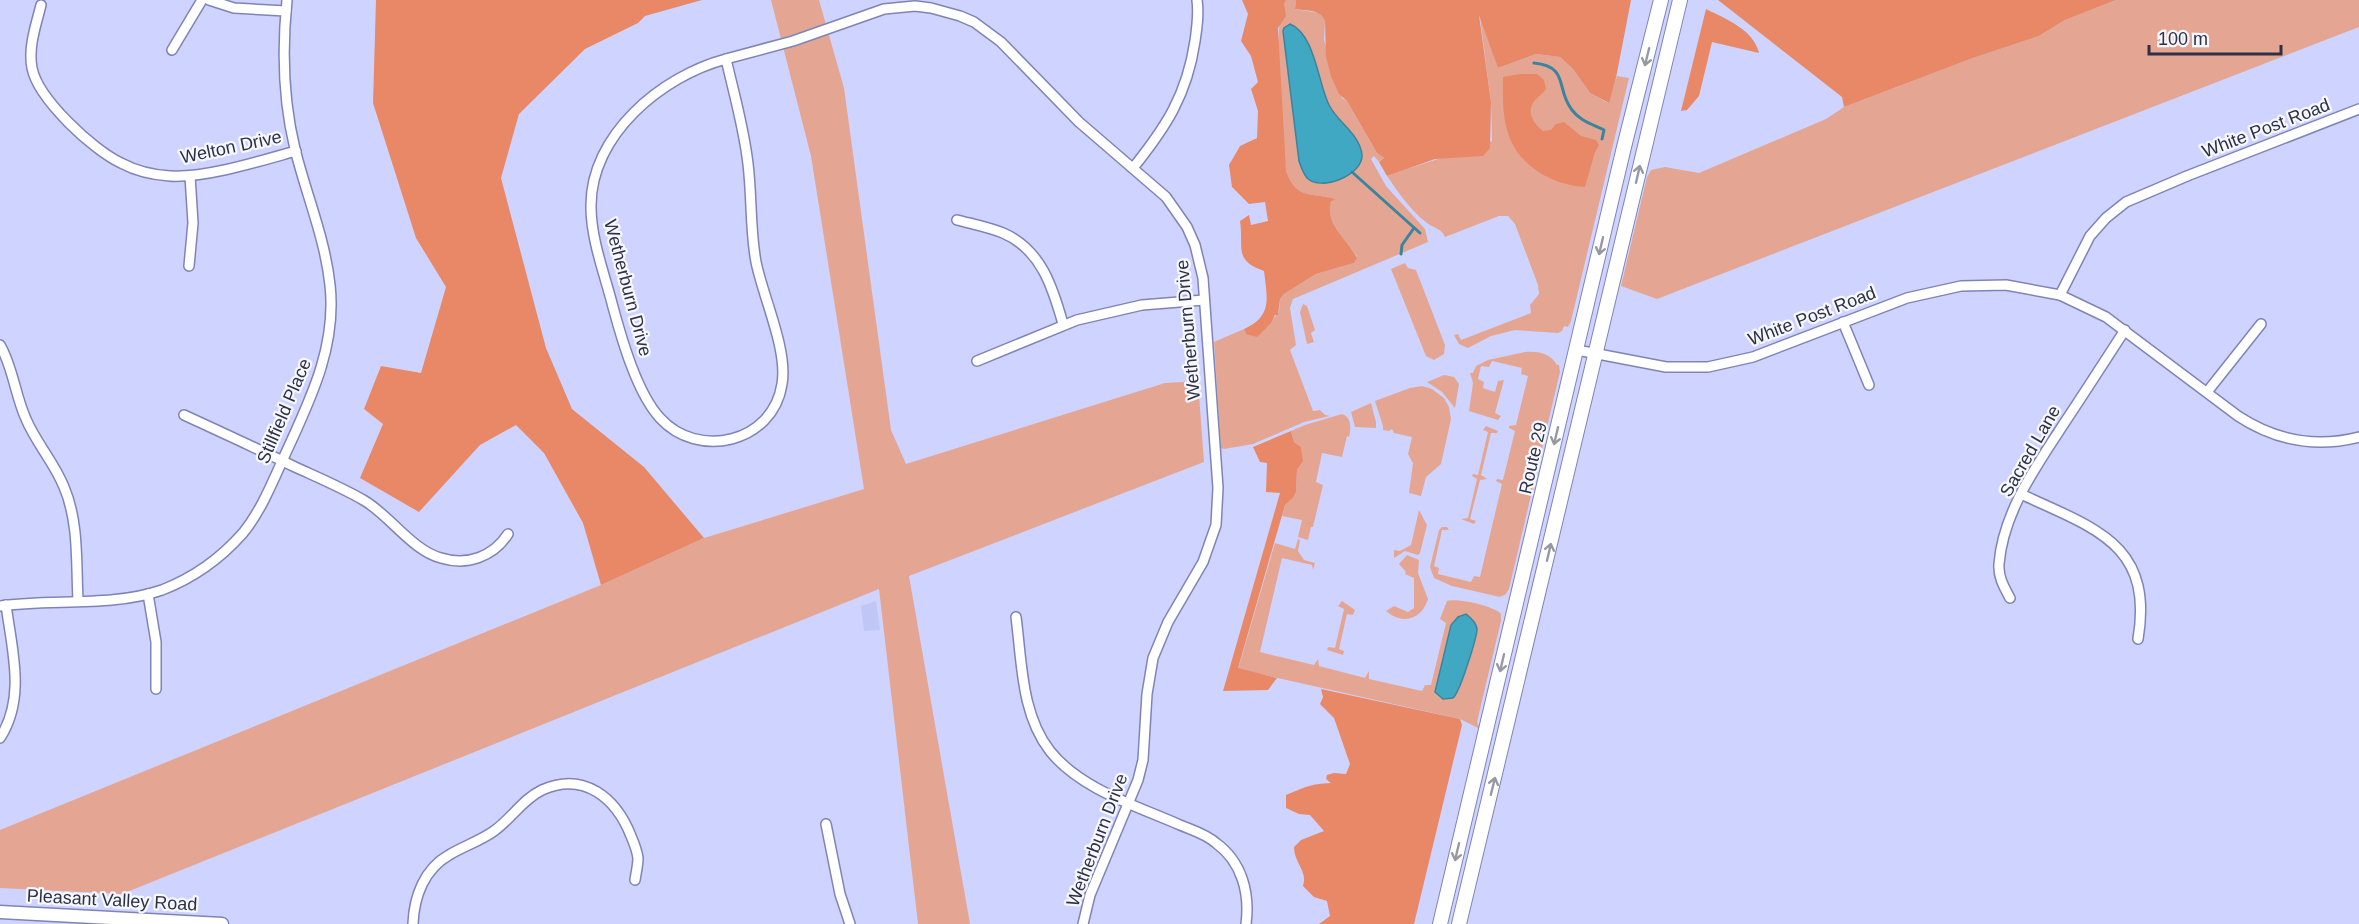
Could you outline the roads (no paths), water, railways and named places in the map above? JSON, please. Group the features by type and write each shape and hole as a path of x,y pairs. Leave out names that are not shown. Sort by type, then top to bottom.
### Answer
{"main road":[{"name":"Route 29","path":"1441,922 1661,0"},
{"name":"Route 29","path":"1457,924 1680,0"},
{"name":"Pleasant Valley Road","path":"0,912 222,924"}],"street":[{"path":"172,50 202,0"},
{"path":"209,0 234,8 286,11"},
{"name":"Stillfield Place","path":"3,606 133,597 148,594 191,576 230,547 256,514 282,460 324,363 332,309 326,255 296,151 285,86 286,0"},
{"path":"1133,168 1163,130 1181,95 1192,61 1198,18 1197,0"},
{"name":"Welton Drive","path":"41,5 32,41 32,65 36,82 49,102 97,147 121,163 159,175 190,176 296,151"},
{"name":"Wetherburn Drive","path":"726,59 748,162 756,260 781,354 783,374 778,400 760,425 742,436 713,443 699,441 680,434 659,417 632,367 620,334 594,233 591,201 594,180 607,149 646,101 680,76 706,64 792,41 884,9 915,6 945,11 974,22 1001,42 1079,122 1166,197 1187,227 1200,262 1204,300 1218,488 1216,525 1203,562 1168,622 1154,658 1147,694 1143,760 1130,802 1090,895 1083,924"},
{"name":"White Post Road","path":"2060,295 2090,236 2106,218 2126,202 2176,180 2359,109"},
{"path":"189,266 193,223 190,176"},
{"path":"957,220 1003,233 1029,250 1046,274 1063,324"},
{"name":"White Post Road","path":"1577,350 1666,367 1708,367 1753,357 1907,298 1961,286 2006,285 2060,295 2091,309 2125,330 2245,421 2272,435 2314,443 2359,437"},
{"path":"977,361 1063,324 1142,305 1204,300"},
{"path":"1843,322 1869,385"},
{"path":"2207,392 2261,324"},
{"name":"Sacred Lane","path":"2010,598 2001,583 1999,564 2010,521 2021,494 2125,330"},
{"path":"0,345 8,360 26,418 69,498 75,527 78,600"},
{"path":"184,415 366,501 387,516 419,547 438,558 464,561 485,555 500,545 508,534"},
{"path":"2021,494 2095,530 2121,552 2133,571 2140,592 2142,615 2138,639"},
{"path":"148,594 156,642 156,689"},
{"path":"0,738 10,721 16,694 3,606"},
{"path":"1016,617 1028,704 1042,740 1058,760 1076,776 1208,837 1228,853 1244,881 1248,906 1246,924"},
{"path":"413,924 420,889 434,866 451,854 493,832 536,794 559,785 590,788 614,804 626,823 637,854 635,880"},
{"path":"826,824 840,894 850,924"},
{"path":"1441,922 1457,924"}],"waterway":[{"path":"1534,63 1553,69 1572,110 1582,120 1604,130 1602,139"},
{"path":"1352,172 1420,233"},
{"path":"1401,254 1402,245 1414,228"}]}
